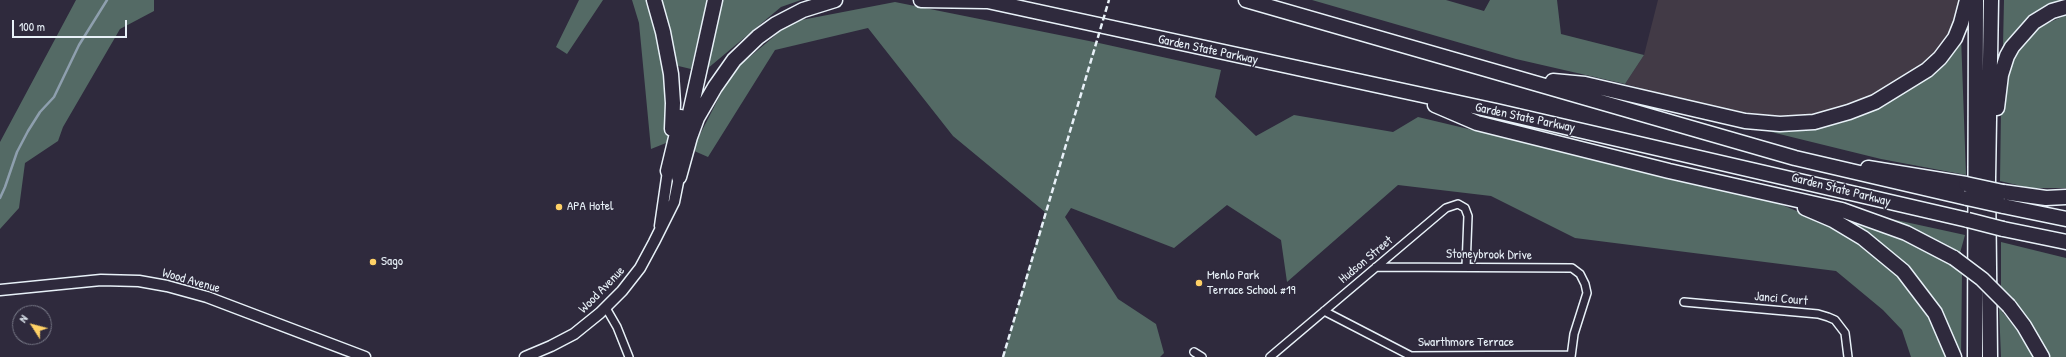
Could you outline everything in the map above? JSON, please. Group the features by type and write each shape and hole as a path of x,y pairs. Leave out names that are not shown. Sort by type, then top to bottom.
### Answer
{"highway":[{"path":"654,0 664,32 672,84 674,174"},
{"path":"674,174 707,0"},
{"path":"674,174 685,135 715,0"},
{"path":"674,174 698,118 715,88 734,60 758,37 776,24 808,8 835,0"},
{"name":"Garden State Parkway","path":"921,0 984,0 1646,145 2003,229 2066,242"},
{"name":"Garden State Parkway","path":"1246,0 1525,79 1795,158 1967,198 2066,219"},
{"path":"1525,79 1585,84 1745,121 1780,124 1814,122 1849,112 1875,102 1927,70 1940,58 1955,38 1964,14 1967,0"},
{"path":"1975,357 1976,0"},
{"path":"1990,0 1988,179 1990,357"},
{"path":"1988,179 1996,135 1999,84 2007,56 2018,39 2034,22 2052,11 2066,7"},
{"path":"1409,93 1478,123 1783,198 1820,204 1888,226 1937,247 1982,279 2009,306 2024,326 2042,357"},
{"path":"1795,158 1903,172 2003,192 2046,198 2066,197"},
{"path":"1783,198 1848,229 1876,247 1895,263 1915,285 1935,313 1954,357"}],"street":[{"name":"Wood Avenue","path":"525,357 569,337 606,308 634,277 659,234 674,202 674,174"},
{"name":"Hudson Street","path":"1270,357 1446,208 1458,204 1465,208 1468,216 1466,267"},
{"name":"Stoneybrook Drive","path":"1376,267 1572,268 1580,274 1587,292 1574,334 1571,356"},
{"name":"Wood Avenue","path":"0,290 101,280 139,281 167,286 207,297 365,357"},
{"name":"Janci Court","path":"1684,302 1818,314 1828,317 1835,320 1845,333 1848,357"},
{"path":"606,308 618,327 629,357"},
{"name":"Swarthmore Terrace","path":"1324,311 1412,356 1571,356"},
{"path":"1194,352 1202,357"}],"shaded area":[{"path":"1658,0 1962,0 1960,12 1944,45 1929,65 1866,100 1801,119 1749,117 1625,84 1644,55"}],"green space":[{"path":"76,0 154,0 154,11 120,29 63,127 58,141 25,163 19,208 0,229 0,142"},
{"path":"579,0 603,0 567,54 556,47"},
{"path":"632,0 707,0 691,69 670,64 671,141 651,149 639,23"},
{"path":"721,0 801,0 781,7 707,69"},
{"path":"1312,0 1446,0 1484,11 1490,0 1557,0 1561,34 1644,55 1625,84 1516,59"},
{"path":"2004,0 2063,0 2043,9 2019,27 2003,46"},
{"path":"895,2 1099,43 1221,70 1215,97 1256,136 1294,115 1393,132 1418,117 1775,202 1826,223 1858,243 1912,288 1935,324 1947,357 1911,357 1902,330 1883,310 1836,271 1575,238 1491,196 1398,185 1287,282 1281,240 1227,205 1174,248 1071,208 1065,217 1118,299 1156,324 1164,353 1160,357 1003,357 1045,212 953,136 868,28 775,50 708,157 692,150 732,72 791,22"},
{"path":"2066,15 2066,188 2030,188 2000,181 2001,109 2011,57 2037,28"},
{"path":"1961,36 1966,175 1881,159 1763,130 1842,123 1915,85"},
{"path":"1840,218 1920,245 1962,273 1961,357 1957,357 1944,321"},
{"path":"1887,218 1965,235 1960,253 1929,237"},
{"path":"2001,242 2066,258 2066,357 2047,357 2001,291"},
{"path":"1999,308 2030,345 2035,357 2001,357"}],"waterway":[{"path":"0,198 17,152 28,131 40,112 54,97 79,45 107,0"}],"railway":[{"path":"1003,357 1109,0"}],"place":[{"name":"APA Hotel","path":"559,207"},
{"name":"Sago","path":"373,262"},
{"name":"Menlo Park Terrace School #19","path":"1199,283"}]}
